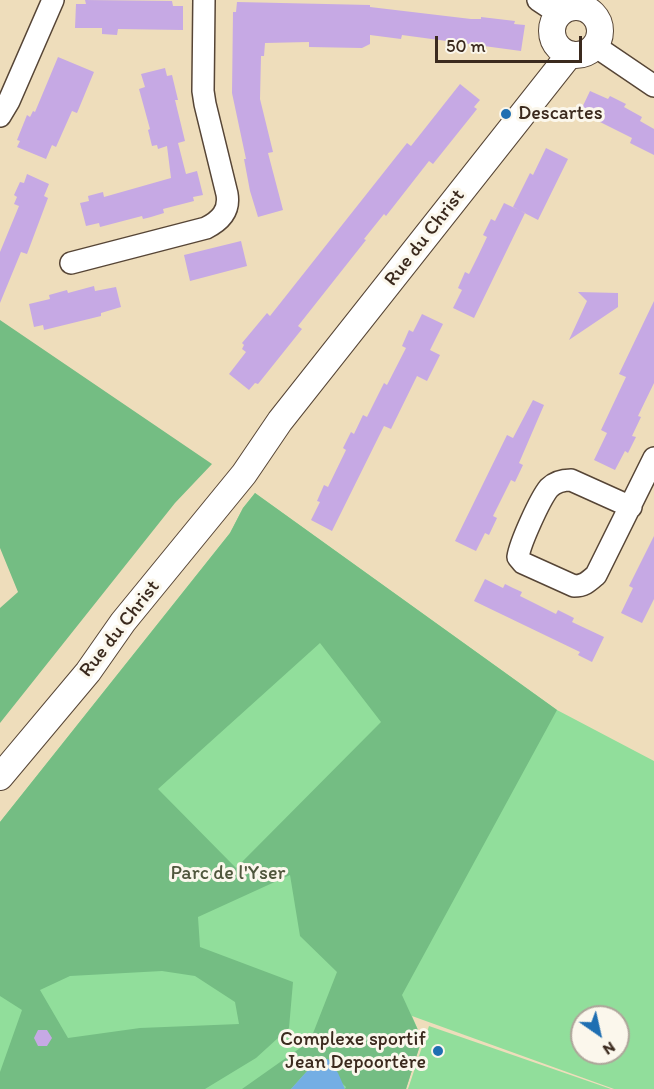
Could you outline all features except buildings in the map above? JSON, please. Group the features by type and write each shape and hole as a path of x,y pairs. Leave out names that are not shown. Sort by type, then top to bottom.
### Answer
{"street":[{"path":"0,116 53,0"},
{"path":"71,263 206,228 215,224 226,209 227,194 205,104 204,0"},
{"path":"538,0 559,14"},
{"path":"578,7 590,11 602,8 600,31 595,46 582,54 570,54 560,48 553,37 553,25 559,14 569,8 578,7"},
{"path":"595,46 654,86"},
{"name":"Rue du Christ","path":"0,777 50,714 88,672 123,622 244,474 280,421 570,54"},
{"name":"Rue du Christ","path":"0,761 235,465 280,421"},
{"path":"631,507 583,484 563,480 548,489 526,534 518,557 524,563 562,582 582,586 596,575 631,507 654,458"}],"green space":[{"path":"0,320 212,464 175,503 0,723 0,608 18,592 0,548"},
{"name":"Parc de l'Yser","path":"255,493 557,710 654,761 654,1089 614,1089 412,1016 422,1039 406,1089 0,1089 0,822 230,533 243,508"},
{"name":"Parc de l'Yser","path":"255,493 557,710 402,995 422,1039 406,1089 345,1089 346,1087 317,1060 291,1089 242,1089 310,1041 337,972 300,936 290,875 198,917 200,947 293,982 289,1028 256,1058 205,1089 0,1089 0,1072 22,1010 0,996 0,822 230,533 243,508","holes":["320,643 381,722 236,868 158,789","162,971 195,976 235,1002 239,1024 140,1028 68,1038 40,990 70,976"]},
{"path":"429,1026 611,1089 408,1089"}],"water":[{"path":"328,1059 345,1089 291,1089 317,1060"}],"place":[{"name":"Descartes","path":"506,114"},
{"name":"Complexe sportif Jean Depoortère","path":"438,1051"}]}
